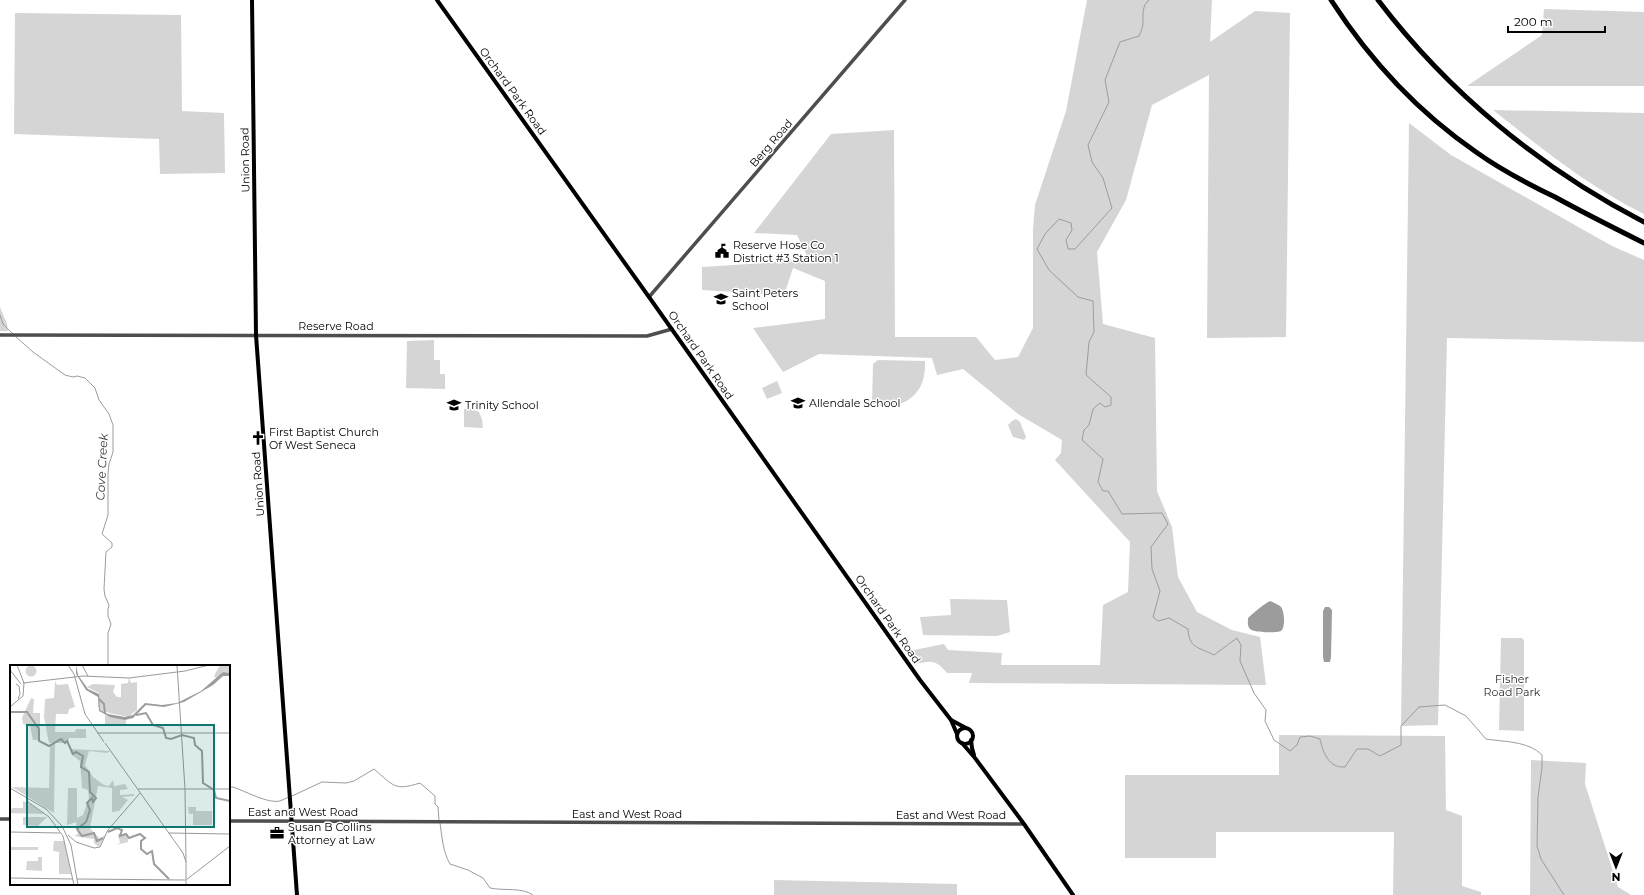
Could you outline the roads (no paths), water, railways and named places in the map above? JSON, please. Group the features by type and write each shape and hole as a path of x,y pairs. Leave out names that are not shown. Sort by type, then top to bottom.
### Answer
{"highway":[{"path":"1330,0 1357,38 1380,66 1404,92 1453,135 1477,153 1522,181 1644,243"},
{"path":"1378,0 1396,24 1437,68 1505,130 1553,167 1619,209 1644,222"}],"main road":[{"name":"Union Road","path":"252,0 256,335 298,895"},
{"name":"Orchard Park Road","path":"437,0 920,680 951,720 957,734"},
{"name":"Orchard Park Road","path":"951,720 966,728"},
{"path":"976,758 972,748 972,733 966,728 959,730 957,734 958,739 976,758 1073,895"},
{"path":"962,743 966,744 971,740"}],"street":[{"name":"Berg Road","path":"649,297 906,0"},
{"name":"Reserve Road","path":"0,335 647,336 672,329"},
{"name":"East and West Road","path":"230,821 1024,824"}],"waterway":[{"path":"1149,0 1144,7 1143,26 1139,36 1120,42 1105,80 1109,102 1088,145 1092,162 1103,178 1112,208 1075,249 1068,249 1066,240 1072,230 1071,223 1059,219 1045,234 1037,249 1049,270 1078,297 1093,301 1094,332 1089,342 1086,375 1111,397 1111,405 1105,407 1100,403 1093,409 1089,425 1084,430 1082,440 1103,459 1098,482 1103,491 1108,491 1122,514 1162,513 1168,524 1151,547 1152,569 1160,591 1153,617 1158,621 1169,618 1188,629 1192,643 1214,655 1237,638 1241,645 1240,661 1254,693 1266,710 1265,721 1274,740 1290,751 1297,745 1300,737 1310,736 1320,739 1325,754 1330,762 1339,767 1345,767 1357,749 1368,749 1380,756 1401,745 1401,726 1419,707 1445,705 1466,716 1486,739 1516,743 1536,750 1542,755 1542,768 1538,797 1537,846 1541,859 1564,895"},
{"name":"Cove Creek","path":"0,315 3,324 13,334"},
{"name":"Cove Creek","path":"15,336 33,352 65,375 85,378 95,388 99,400 109,414 113,425 113,452 108,473 108,515 102,534 112,543 112,547 106,552 104,589 109,605 108,616 111,624 108,633 108,665"},
{"name":"Cove Creek","path":"292,796 322,782 346,783 354,781 374,769 390,783 399,787 420,783 435,796 435,804 438,807 439,820"},
{"name":"Cove Creek","path":"230,787 269,801 280,801 289,797"},
{"name":"Cove Creek","path":"440,823 444,849 450,864 468,870 483,878 490,888 518,890 533,895"}],"place":[{"name":"Reserve Hose Co District #3 Station 1","path":"722,251"},
{"name":"Saint Peters School","path":"721,299"},
{"name":"Allendale School","path":"798,403"},
{"name":"Trinity School","path":"454,405"},
{"name":"First Baptist Church Of West Seneca","path":"258,438"},
{"name":"Susan B Collins Attorney at Law","path":"277,833"}],"park label":[{"name":"Fisher Road Park","path":"1512,685"}]}
